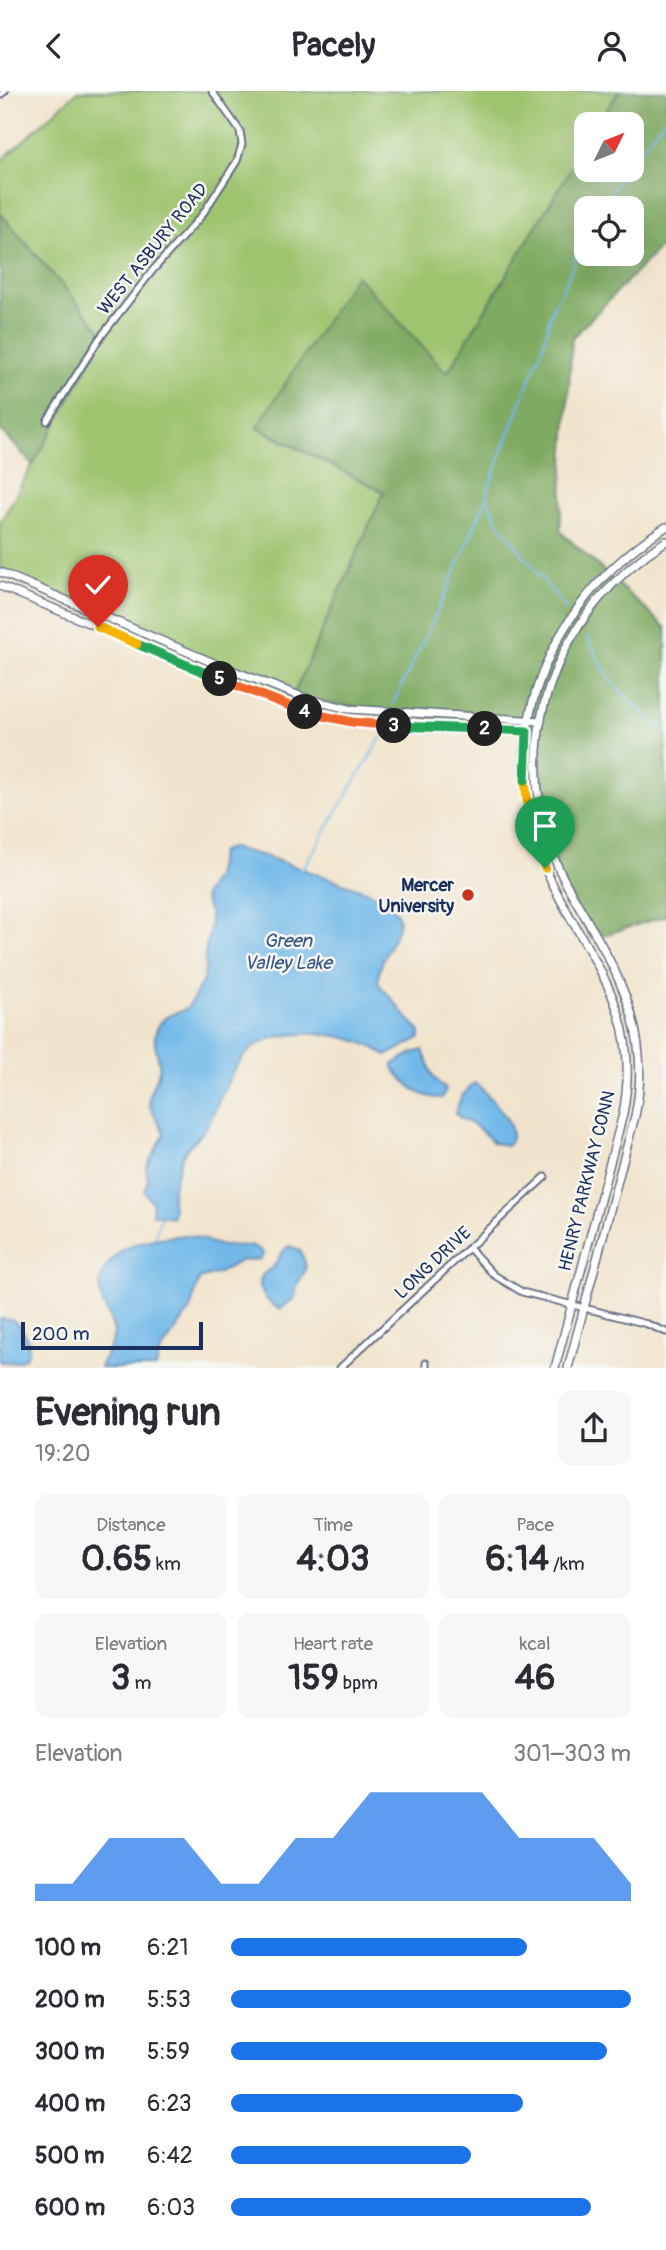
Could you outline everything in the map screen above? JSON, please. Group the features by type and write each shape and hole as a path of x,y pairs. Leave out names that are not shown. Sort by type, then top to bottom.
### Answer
{"street":[{"path":"0,95 5,91"},
{"name":"WEST ASBURY ROAD","path":"47,421 99,339 153,270 202,215 237,161 242,144 240,131 212,91"},
{"name":"HENRY PARKWAY CONN","path":"555,1368 623,1114 628,1080 628,1055 621,1016 613,993 549,877 539,852 525,788 528,719 548,656 575,610 601,577 635,547 666,527"},
{"name":"HENRY PARKWAY CONN","path":"568,1368 635,1116 639,1095 640,1060 635,1022 625,990 551,850 535,769 538,733 550,686 561,657 590,610 629,568 666,541"},
{"path":"0,572 223,667 308,699 349,709 541,721"},
{"path":"0,586 313,714 385,726 538,733"},
{"name":"LONG DRIVE","path":"340,1368 545,1177"},
{"path":"470,1249 494,1275 514,1288 583,1309 647,1324 666,1332"}],"green space":[{"path":"78,91 619,91 606,112 574,112 574,164 447,373 257,428 384,492 292,698 0,574 0,523 105,335 0,213 0,162"},
{"path":"619,91 666,91 666,241 644,264 644,196 574,196 574,266 642,266 572,338 560,531 666,628 666,916 591,939 545,847 540,735 292,698 384,492 257,427 356,275 447,373 574,164 574,182 644,182 644,112 606,112"},
{"path":"0,213 105,335 33,465 0,429"}],"water":[{"name":"Green Valley Lake","path":"231,848 264,856 366,891 385,901 395,911 399,920 397,931 380,968 378,983 420,1032 420,1038 386,1056 373,1047 338,1036 297,1034 262,1042 242,1059 225,1087 207,1126 183,1154 173,1187 172,1217 152,1214 153,1204 144,1191 148,1180 146,1168 164,1135 149,1101 159,1071 155,1035 164,1019 187,1008 203,980 210,921 204,895 215,877 221,851"},
{"path":"423,1050 433,1077 446,1090 442,1098 427,1096 413,1089 393,1067 393,1064"},
{"path":"474,1083 507,1120 512,1135 507,1145 494,1143 476,1126 460,1118 455,1112 462,1096"},
{"path":"185,1235 223,1246 252,1247 262,1251 263,1256 260,1259 240,1261 219,1273 199,1279 190,1310 159,1354 156,1368 100,1368 114,1337 100,1293 103,1273 107,1266 114,1257 132,1245 152,1239"},
{"path":"290,1246 300,1251 305,1270 294,1299 280,1309 264,1296 260,1281"},
{"path":"0,1319 13,1320 25,1336 29,1350 21,1360 0,1362"}],"waterway":[{"path":"644,145 666,117"},
{"path":"609,196 617,182"},
{"path":"393,704 447,591 487,497 544,343 551,312 574,262"},
{"path":"487,498 499,524 567,610"},
{"path":"587,637 601,665 619,689 640,710 666,729"},
{"path":"302,870 382,736"},
{"path":"155,1237 161,1216"}],"place":[{"name":"Mercer University","path":"468,895"}],"route":[{"path":"98,627 294,709 313,714 385,726 527,731 525,788 528,811 545,868"}]}
